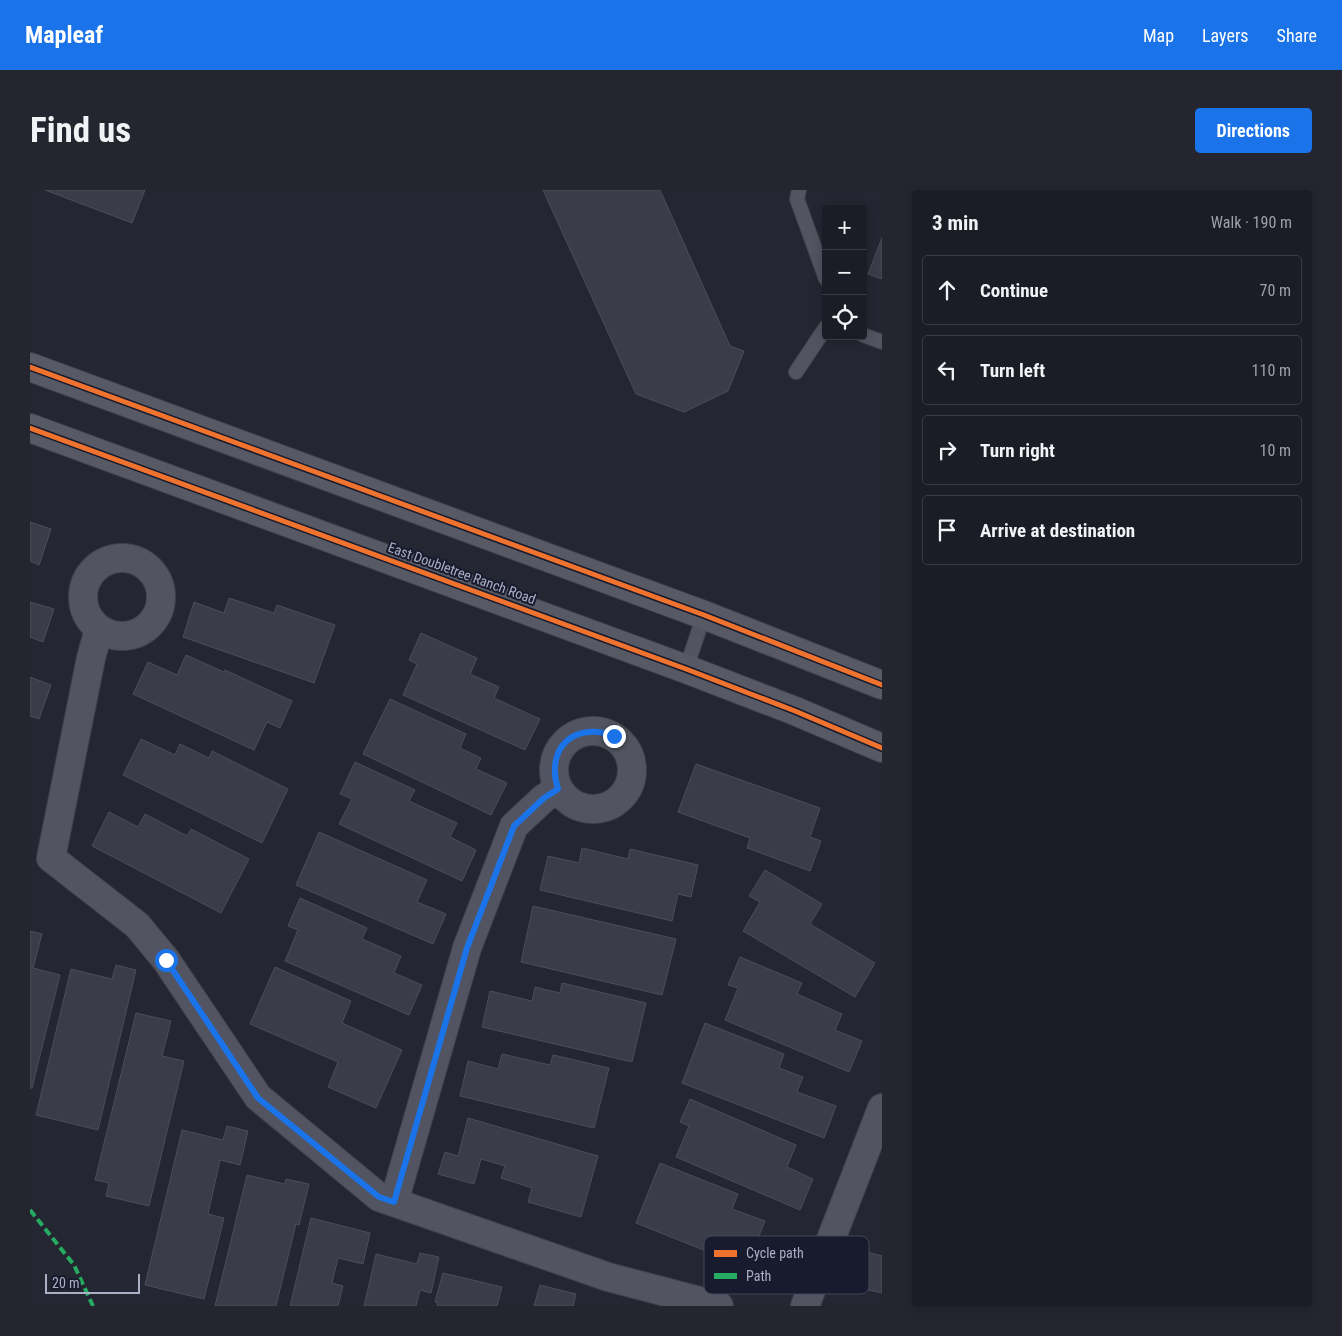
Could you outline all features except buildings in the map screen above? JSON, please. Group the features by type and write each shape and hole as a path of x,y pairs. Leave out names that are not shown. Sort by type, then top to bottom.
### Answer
{"main road":[{"path":"30,367 704,615 882,685"},
{"name":"East Doubletree Ranch Road","path":"30,428 686,669 795,711 882,748"}],"street":[{"path":"99,629 91,658 51,858 137,925 166,960 258,1098 379,1197 608,1277 719,1306"},
{"path":"394,1202 467,948 514,826 544,798 558,789"},
{"path":"833,1236 882,1108"},
{"path":"806,1306 811,1294"}],"lane":[{"path":"799,190 797,199 822,268"},
{"path":"796,372 822,333"},
{"path":"867,336 882,342"},
{"path":"686,669 704,615"}],"marked path":[{"path":"30,1210 74,1265 93,1306"}],"cycle path":[{"path":"30,367 704,615 882,685"},
{"path":"30,428 686,669 795,711 882,748"}],"route":[{"path":"166,960 258,1098 379,1197 394,1202 467,948 514,826 544,798 558,789 554,776 555,764 558,751 566,742 577,734 589,731 602,732 614,736"}]}
